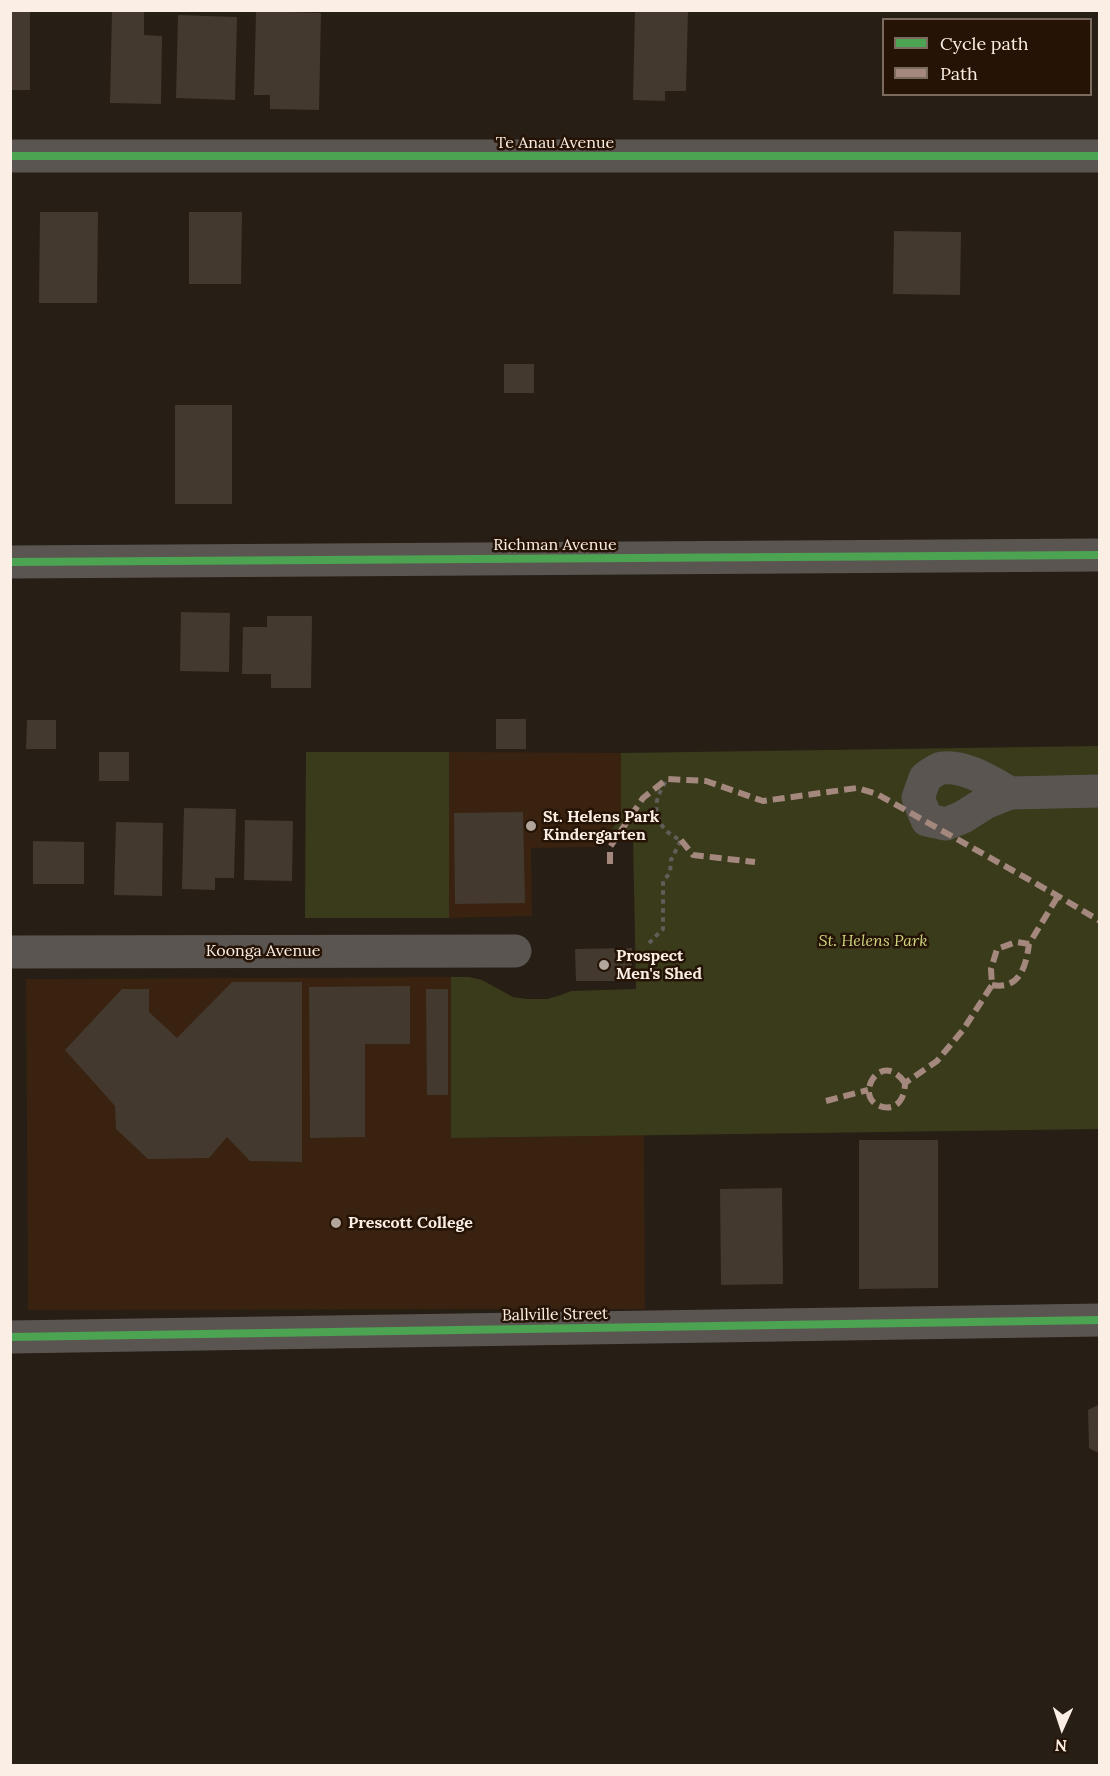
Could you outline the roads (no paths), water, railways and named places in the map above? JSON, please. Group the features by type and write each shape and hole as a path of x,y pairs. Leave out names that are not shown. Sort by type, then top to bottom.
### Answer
{"street":[{"name":"Te Anau Avenue","path":"10,156 1100,156"},
{"name":"Richman Avenue","path":"10,562 1100,555"},
{"path":"1010,793 1100,791"},
{"name":"Koonga Avenue","path":"10,952 515,951"},
{"name":"Ballville Street","path":"10,1337 1100,1320"}],"place":[{"name":"St. Helens Park Kindergarten","path":"531,826"},
{"name":"Prospect Men's Shed","path":"604,965"},
{"name":"Prescott College","path":"336,1223"}],"park label":[{"name":"St. Helens Park","path":"873,941"}]}
